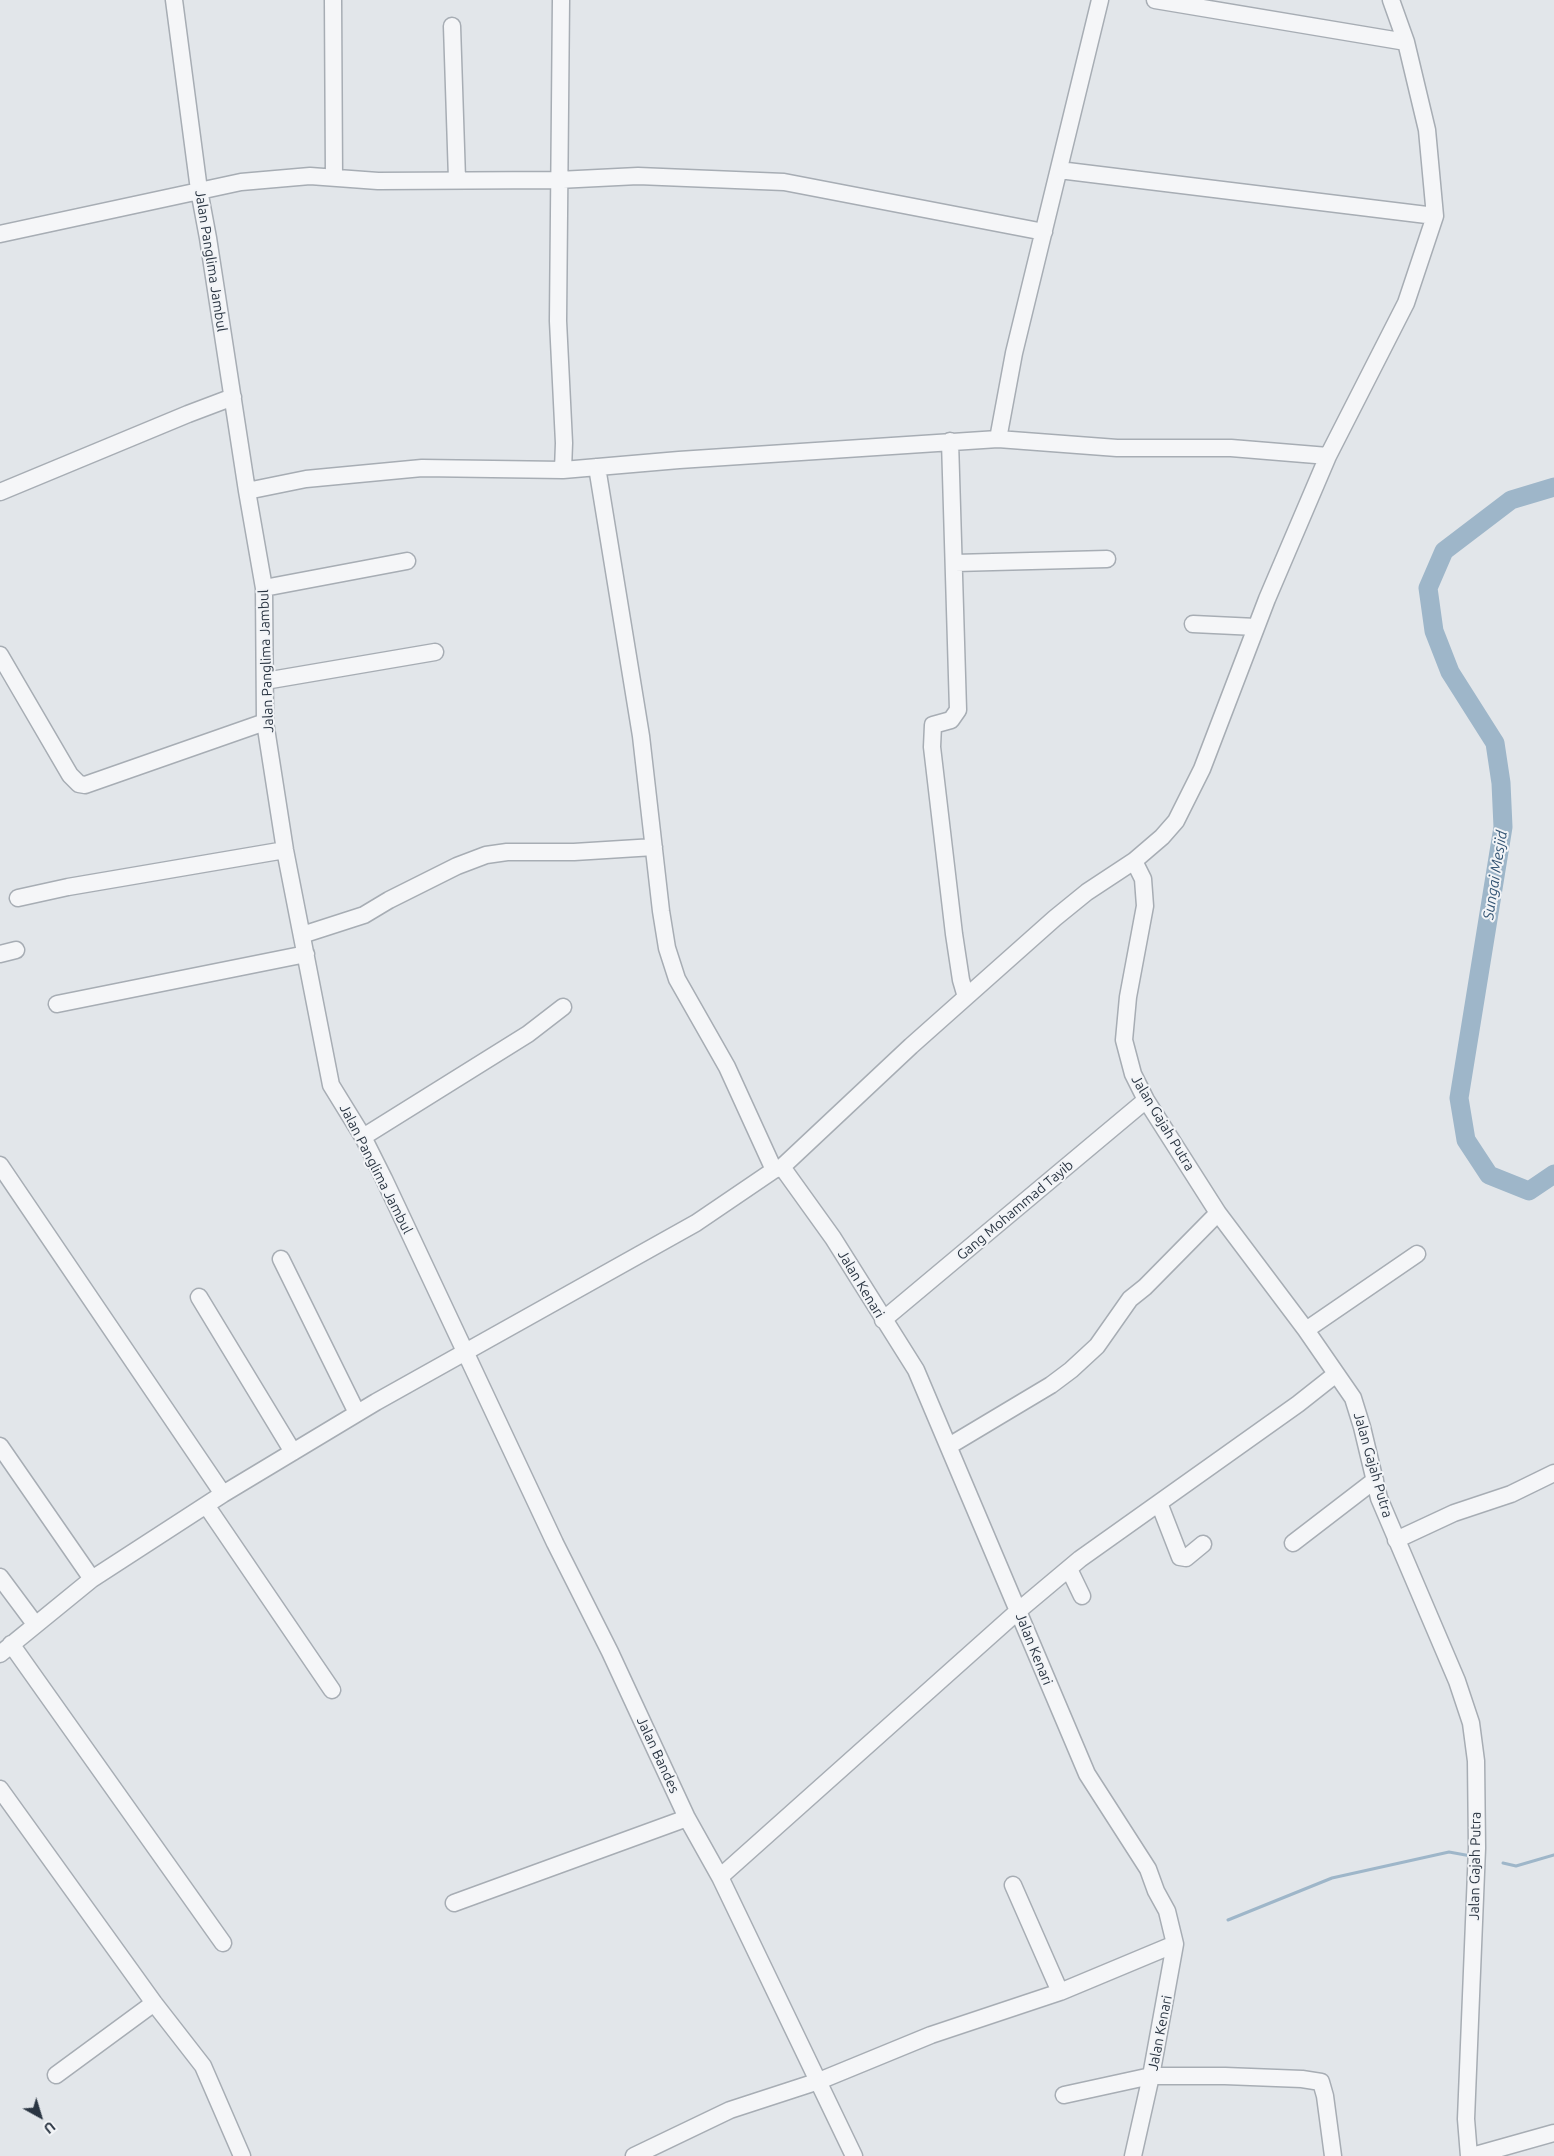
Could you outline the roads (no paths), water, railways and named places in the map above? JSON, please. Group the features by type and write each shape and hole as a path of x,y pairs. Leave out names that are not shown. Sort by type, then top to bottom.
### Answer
{"street":[{"name":"Jalan Panglima Jambul","path":"174,0 199,190 264,588 265,722 285,850 331,1085 363,1138 466,1352"},
{"path":"333,0 334,177"},
{"path":"561,0 558,321 564,442 563,470"},
{"path":"998,439 1014,353 1100,0"},
{"path":"1155,0 1406,42"},
{"path":"223,1943 5,1649 92,1579 223,1494 357,1413 696,1223 778,1169 966,997 1087,892 1134,861 1162,837 1176,821 1202,769 1256,626 1328,456 1406,303 1435,216 1426,130 1406,42 1391,0"},
{"path":"452,26 457,179"},
{"path":"1059,170 1435,216"},
{"path":"0,234 199,190 261,179 310,176 378,181 457,179 558,180 638,176 784,182 1044,232"},
{"path":"0,492 233,397"},
{"path":"247,491 306,479 332,477 355,472 422,468 563,470 998,439 1117,448 1231,448 1328,456"},
{"path":"950,441 958,710 954,718 935,724 932,728 932,747 953,924 961,980 966,997"},
{"name":"Jalan Kenari","path":"597,467 641,736 665,934 677,979 727,1067 778,1169 833,1238 916,1370 1087,1774 1148,1868 1156,1891 1167,1911 1176,1944 1151,2076 1133,2156"},
{"path":"955,563 1107,559"},
{"path":"264,588 408,561"},
{"path":"1193,624 1256,626"},
{"path":"265,681 435,652"},
{"path":"0,655 70,775 79,784 85,785 265,722"},
{"path":"302,934 364,915 389,900 457,866 486,855 495,853 574,852 654,847"},
{"path":"18,898 68,886 285,850"},
{"name":"Jalan Gajah Putra","path":"1134,861 1143,879 1145,906 1128,997 1124,1040 1133,1074 1146,1100 1218,1213 1306,1330 1352,1398 1362,1427 1379,1498 1457,1681 1471,1723 1474,1739 1477,1848 1467,2109 1475,2156"},
{"path":"0,954 16,950"},
{"path":"57,1004 306,954"},
{"path":"363,1138 528,1034 563,1007"},
{"name":"Gang Mohammad Tayib","path":"883,1320 1146,1100"},
{"path":"0,1165 223,1494"},
{"path":"949,1446 1051,1385 1071,1370 1097,1346 1130,1299 1145,1287 1218,1213"},
{"path":"1306,1330 1417,1254"},
{"path":"281,1259 357,1413"},
{"path":"199,1297 293,1452"},
{"name":"Jalan Bandes","path":"466,1352 555,1543 610,1652 688,1818 720,1877 854,2156"},
{"path":"720,1877 1018,1611 1069,1569 1298,1404 1336,1374"},
{"path":"0,1446 92,1579"},
{"path":"1396,1540 1454,1513 1511,1494 1554,1473"},
{"path":"1293,1542 1375,1480"},
{"path":"1159,1503 1180,1557 1186,1558 1203,1544"},
{"path":"206,1505 332,1690"},
{"path":"1069,1569 1082,1596"},
{"path":"0,1577 35,1624"},
{"path":"0,1789 154,2003 203,2066 242,2156"},
{"path":"454,1903 688,1818"},
{"path":"1013,1885 1060,1992"},
{"path":"634,2156 730,2110 819,2081 931,2035 1060,1992 1176,1944"},
{"path":"56,2075 154,2003"},
{"path":"1064,2095 1151,2076 1225,2076 1302,2079 1321,2082 1325,2096 1333,2156"},
{"path":"1475,2156 1554,2133"}],"waterway":[{"name":"Sungai Mesjid","path":"1554,487 1511,500 1444,551 1428,588 1434,631 1450,672 1495,743 1501,783 1503,827 1459,1098 1466,1140 1489,1175 1529,1191 1554,1174"},
{"path":"1228,1920 1332,1878 1449,1852 1471,1856"},
{"path":"1503,1863 1516,1866 1554,1855"}]}
